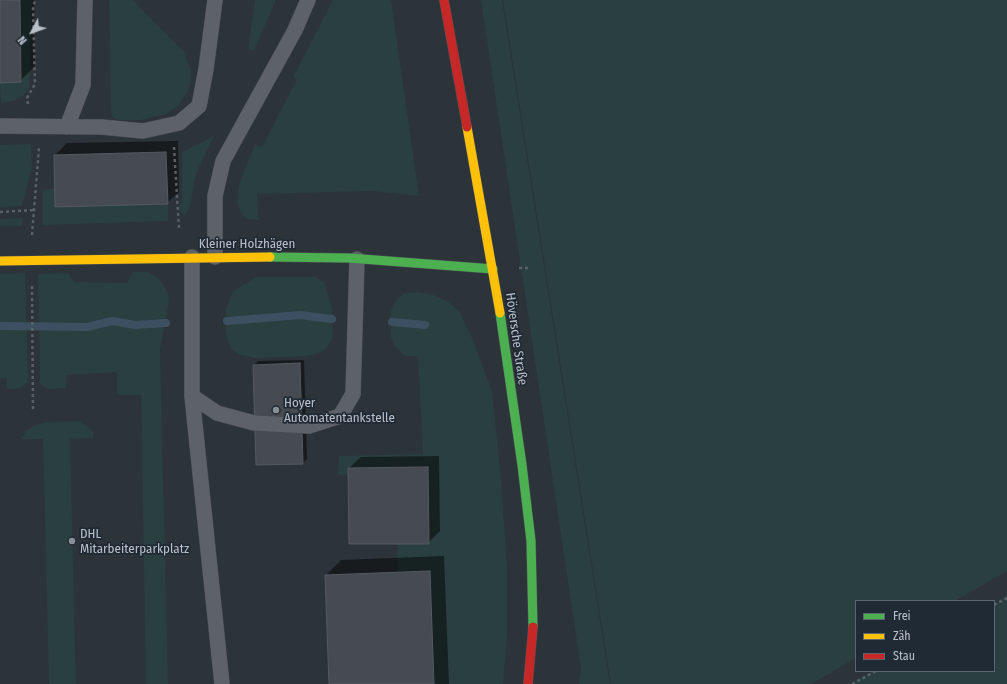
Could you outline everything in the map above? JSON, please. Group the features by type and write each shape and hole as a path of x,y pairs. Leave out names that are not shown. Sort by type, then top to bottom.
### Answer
{"street":[{"name":"Höversche Straße","path":"444,0 493,269 521,458 531,541 534,619 528,684"},
{"name":"Kleiner Holzhägen","path":"0,261 192,257 358,259 493,269"}],"lane":[{"path":"67,126 83,85 85,0"},
{"path":"0,126 102,127 143,131 179,123 199,106 206,69 215,0"},
{"path":"215,257 215,196 223,160 296,30 308,0"},
{"path":"192,257 192,396 222,684"},
{"path":"192,396 217,413 254,423 309,426 340,416 353,394 358,259"}],"path":[{"path":"167,147 175,147 179,229"},
{"path":"0,212 34,210"},
{"path":"32,303 34,409"},
{"path":"995,604 1007,598"},
{"path":"852,684 874,672"}],"green space":[{"path":"20,0 32,0 29,89 24,95 14,101 1,103 0,83 21,82"},
{"path":"109,0 133,0 184,52 190,67 191,79 189,90 178,106 166,114 141,120 120,120 115,119 112,116"},
{"path":"255,0 276,0 254,51 248,49"},
{"path":"333,0 391,0 419,196 372,191 257,194 259,220 246,219 240,211 237,203 239,185 244,171 255,144 262,147 297,79 293,77"},
{"path":"481,0 502,0 610,684 579,684 581,669"},
{"path":"503,0 1007,0 1007,571 957,600 855,600 855,659 811,684 611,684"},
{"path":"214,136 196,174 190,207 184,215 178,210 182,198 182,152"},
{"path":"31,144 32,167 22,206 0,207 0,145"},
{"path":"55,188 55,207 168,204 168,221 43,225 43,190"},
{"path":"23,218 22,226 0,226 0,219"},
{"path":"133,272 148,272 155,276 163,284 168,293 169,303 160,349 168,684 146,684 141,395 117,395 117,372 66,375 66,388 47,389 40,383 38,274 68,273 74,282 127,283"},
{"path":"25,273 28,382 21,388 7,389 7,378 0,378 0,274"},
{"path":"256,277 316,277 324,282 332,307 333,338 326,349 318,354 306,356 256,358 240,355 232,350 226,332 226,309 233,291"},
{"path":"415,292 431,294 447,301 459,311 472,338 492,391 500,468 507,563 507,636 503,684 434,684 430,571 398,572 397,544 428,467 348,468 348,476 338,474 339,456 423,454 418,356 405,356 394,345 391,337 390,314 393,305 398,298 405,293"},
{"path":"78,421 87,426 93,432 93,438 70,439 76,684 49,684 43,439 22,439 25,432 35,425 46,422"},
{"path":"1007,595 1007,684 850,684 871,672 995,672 995,602"}],"building":[{"path":"0,0 20,0 21,82 0,83"},
{"path":"166,152 168,204 55,207 54,155"},
{"path":"300,363 303,464 256,465 253,365"},
{"path":"428,467 429,544 349,544 348,468"},
{"path":"430,571 434,684 329,684 325,575"}],"waterway":[{"path":"227,321 300,315 332,319"},
{"path":"0,326 87,327 112,321 135,325 166,323"},
{"path":"392,322 425,325"}],"traffic: fast":[{"path":"270,257 349,258 493,269"},
{"path":"500,313 522,465 531,541 533,627"}],"traffic: slow":[{"path":"467,127 500,313"},
{"path":"0,261 270,257"}],"traffic: jam":[{"path":"444,0 467,127"},
{"path":"528,684 533,627"}],"place":[{"name":"Hoyer Automatentankstelle","path":"276,410"},
{"name":"DHL Mitarbeiterparkplatz","path":"72,541"}]}
